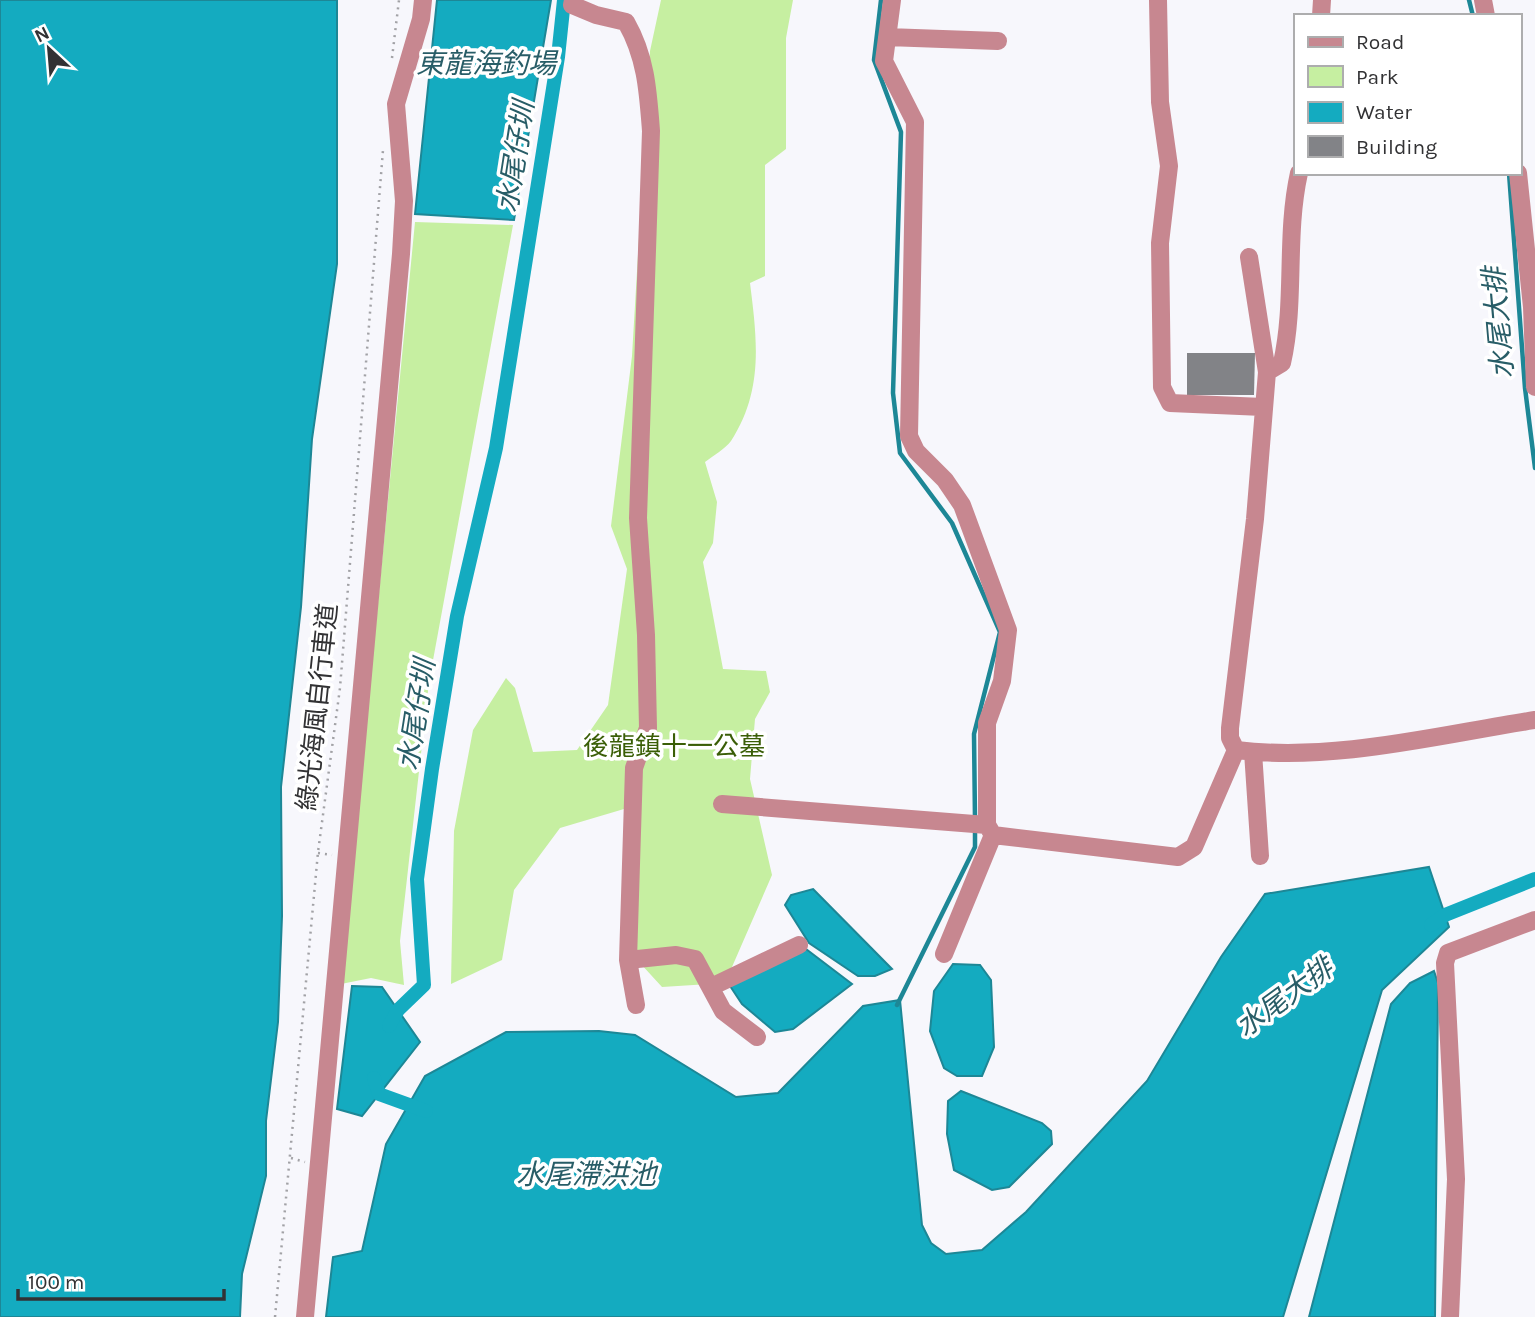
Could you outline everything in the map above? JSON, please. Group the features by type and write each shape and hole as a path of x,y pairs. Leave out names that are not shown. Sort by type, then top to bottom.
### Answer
{"street":[{"path":"305,1317 402,241 404,201 397,104 421,19 423,0"},
{"path":"573,0 572,5 596,15 626,22 639,45 647,79 651,131 638,518 648,728 634,768 628,960 636,1005"},
{"path":"892,0 884,61 915,122 909,436 916,451 945,480 962,505 1008,630 1002,681 987,723 983,827 944,954"},
{"path":"1158,0 1160,102 1169,166 1160,243 1162,387 1170,403 1263,407"},
{"path":"887,37 998,41"},
{"path":"1267,372 1282,363 1290,329 1294,196 1299,175"},
{"path":"1518,175 1532,307 1535,387"},
{"path":"1249,257 1267,372 1255,519 1230,738 1245,751 1260,856"},
{"path":"1245,751 1335,750 1535,720"},
{"path":"722,804 983,827 1178,858 1194,847 1245,751"},
{"path":"1450,1317 1456,1179 1445,963 1448,953 1535,920"},
{"path":"711,988 799,945"},
{"path":"628,960 676,955 695,959 723,1011 757,1037"}],"path":[{"name":"綠光海風自行車道","path":"275,1317 317,852 340,688 384,141"}],"green space":[{"name":"後龍鎮十一公墓","path":"661,0 793,0 786,38 786,149 765,165 765,276 750,283 756,344 753,383 742,422 731,441 705,462 717,502 713,543 703,562 723,669 766,671 770,692 755,719 750,779 772,875 725,983 662,987 629,951 624,809 560,828 514,890 502,960 451,984 454,831 473,730 506,678 515,688 533,752 577,750 608,705 627,569 611,526 632,356 650,51"},
{"path":"415,222 513,225 429,682 400,941 404,985 371,978 341,984"}],"water":[{"path":"0,0 337,0 337,264 312,439 301,607 281,787 282,916 278,1022 266,1121 266,1176 242,1274 240,1317 0,1317"},
{"name":"東龍海釣場","path":"437,0 551,0 514,220 415,214"},
{"name":"水尾滯洪池","path":"1429,867 1449,927 1382,990 1283,1317 326,1317 333,1257 362,1251 386,1144 425,1076 506,1032 599,1031 635,1035 736,1097 778,1093 863,1006 900,1000 922,1225 931,1243 946,1254 982,1250 1026,1212 1147,1081 1221,957 1265,894"},
{"path":"813,889 892,969 875,976 858,976 809,943 785,905 791,895"},
{"path":"806,949 852,984 793,1029 775,1032 742,1004 730,986"},
{"path":"953,964 980,965 991,980 994,1047 982,1076 957,1076 944,1068 930,1031 934,991"},
{"path":"1434,971 1438,983 1435,1317 1309,1317 1391,1004 1410,983"},
{"path":"352,986 382,987 420,1042 362,1116 337,1109"},
{"path":"961,1091 1042,1123 1051,1131 1052,1144 1009,1187 992,1190 954,1170 947,1134 948,1101"}],"building":[{"path":"1187,353 1255,353 1254,395 1187,395"}],"waterway":[{"name":"水尾仔圳","path":"389,1026 398,1010 424,985 417,879 432,769 457,616 496,448 558,57 564,0"},
{"path":"881,0 874,60 901,132 893,393 900,453 952,523 1000,632 974,734 975,820"},
{"name":"水尾大排","path":"1469,0 1472,14"},
{"name":"水尾大排","path":"1509,175 1525,388 1535,468"},
{"path":"897,1005 975,847 975,829"},
{"name":"水尾大排","path":"1431,925 1445,915 1535,879"},
{"name":"水尾仔圳","path":"374,1078 379,1094 426,1111"}]}
